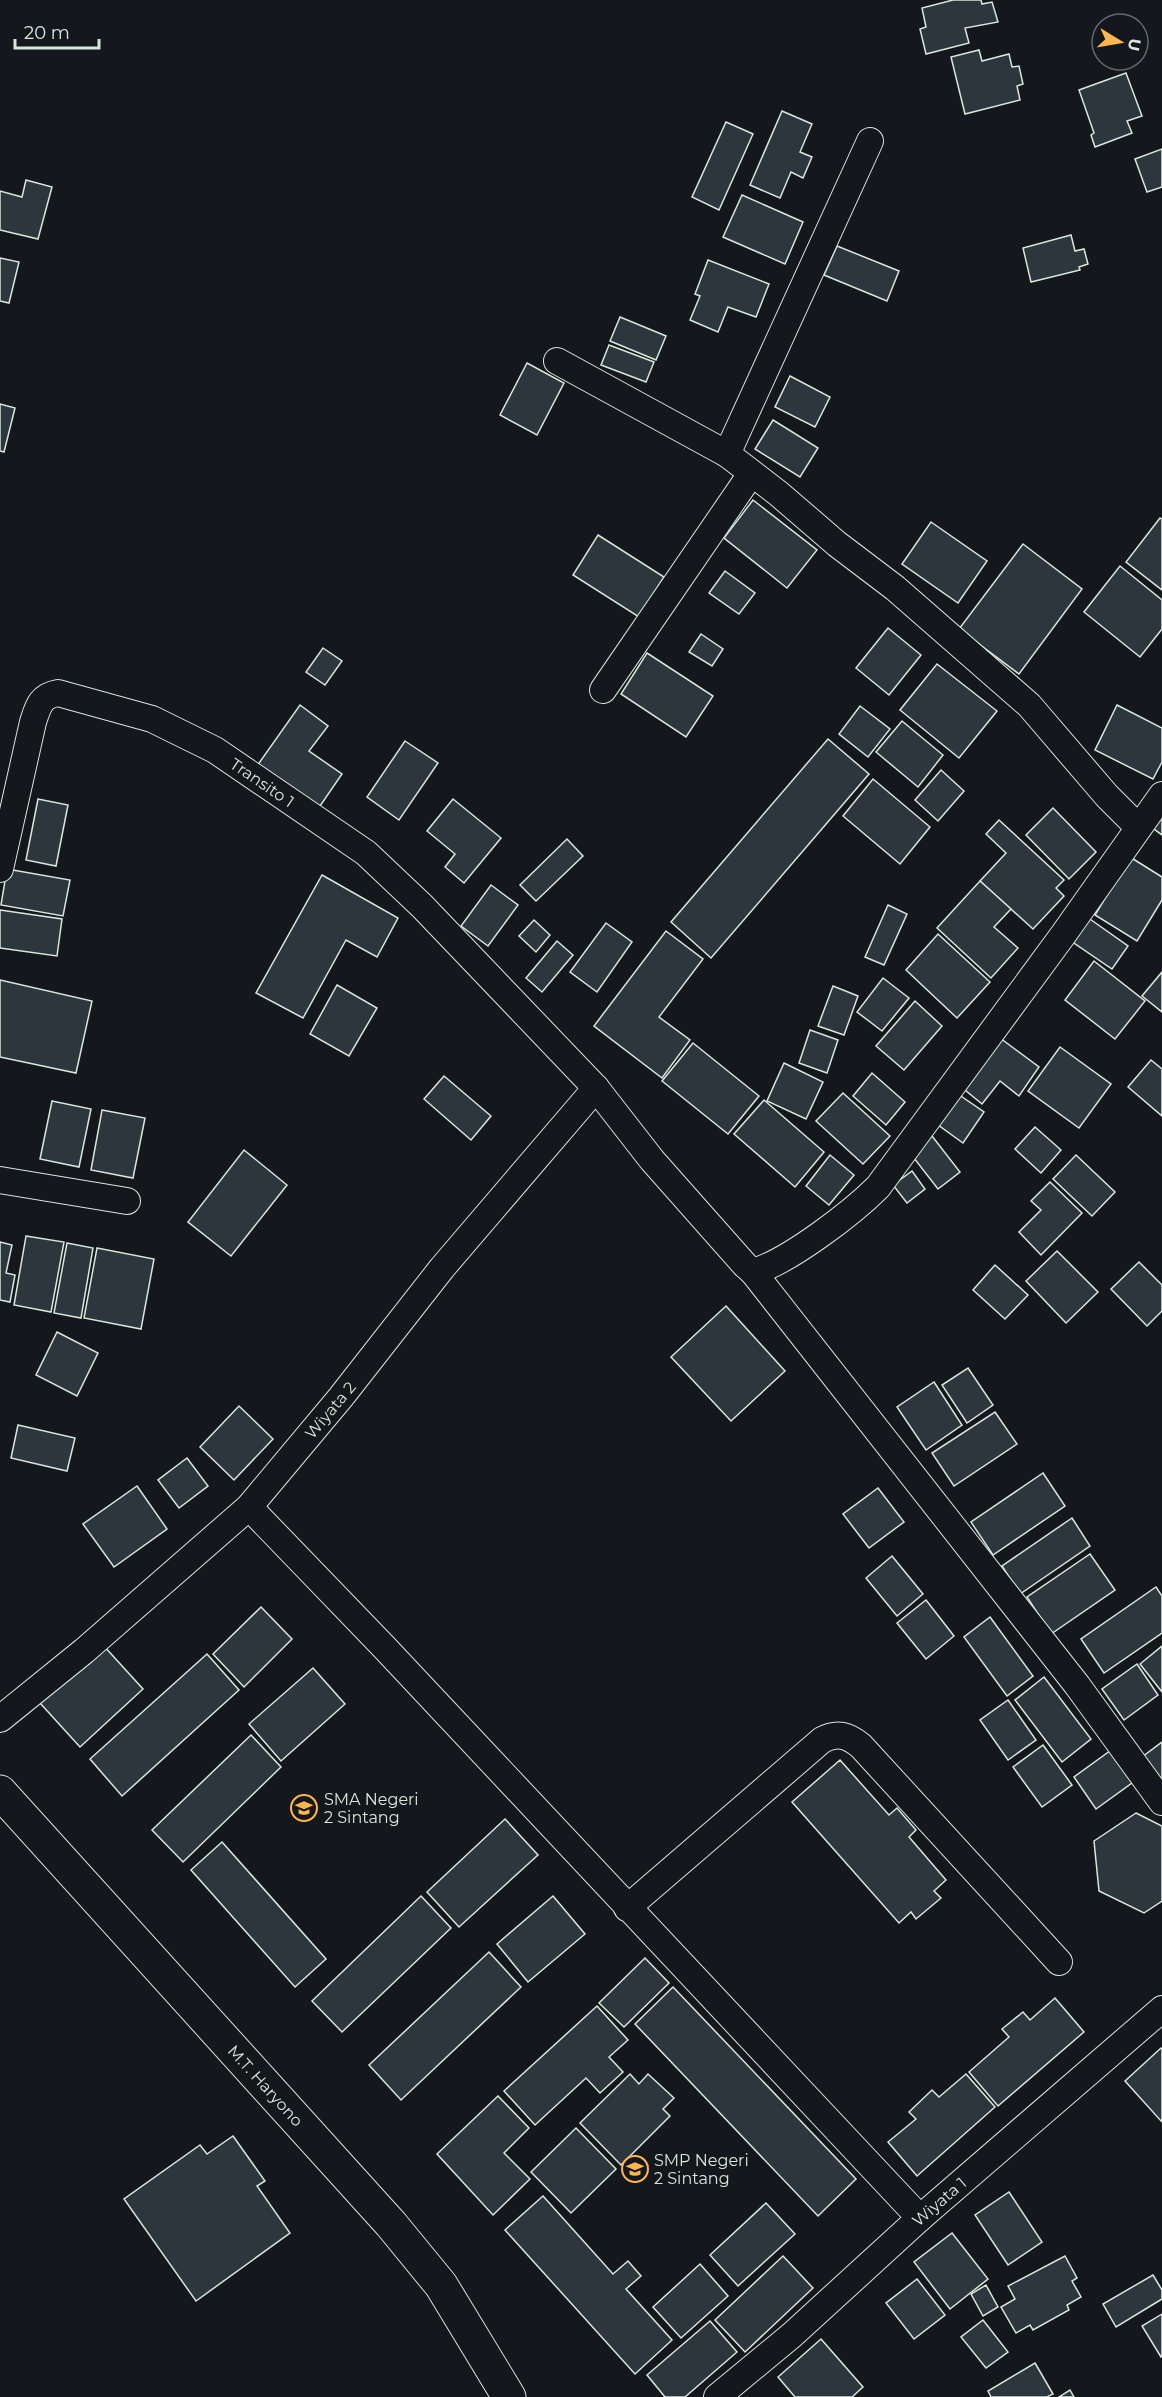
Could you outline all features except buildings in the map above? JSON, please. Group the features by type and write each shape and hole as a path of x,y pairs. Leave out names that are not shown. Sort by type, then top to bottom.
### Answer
{"highway":[{"name":"M.T. Haryono","path":"0,1792 391,2224 441,2285 509,2397"}],"street":[{"path":"727,454 870,141"},
{"path":"557,361 727,454 895,588 1029,705 1107,796 1138,827"},
{"path":"603,690 751,474"},
{"name":"Transito 1","path":"0,869 33,722 41,700 48,694 58,693 152,719 216,750 366,853 422,906 596,1089"},
{"path":"753,1272 775,1264 862,1203 878,1187 1063,935 1162,795"},
{"path":"596,1089 652,1160 753,1272 1077,1685 1162,1802"},
{"name":"Wiyata 2","path":"0,1719 84,1651 249,1507 341,1397 442,1268 596,1089"},
{"path":"0,1180 127,1201"},
{"path":"249,1507 384,1647 920,2218"},
{"path":"627,1908 822,1740 832,1734 841,1735 861,1746 1059,1962"},
{"name":"Wiyata 1","path":"717,2397 792,2335 920,2218 1162,2009"}],"place":[{"name":"SMA Negeri 2 Sintang","path":"304,1808"},
{"name":"SMP Negeri 2 Sintang","path":"635,2169"}]}
